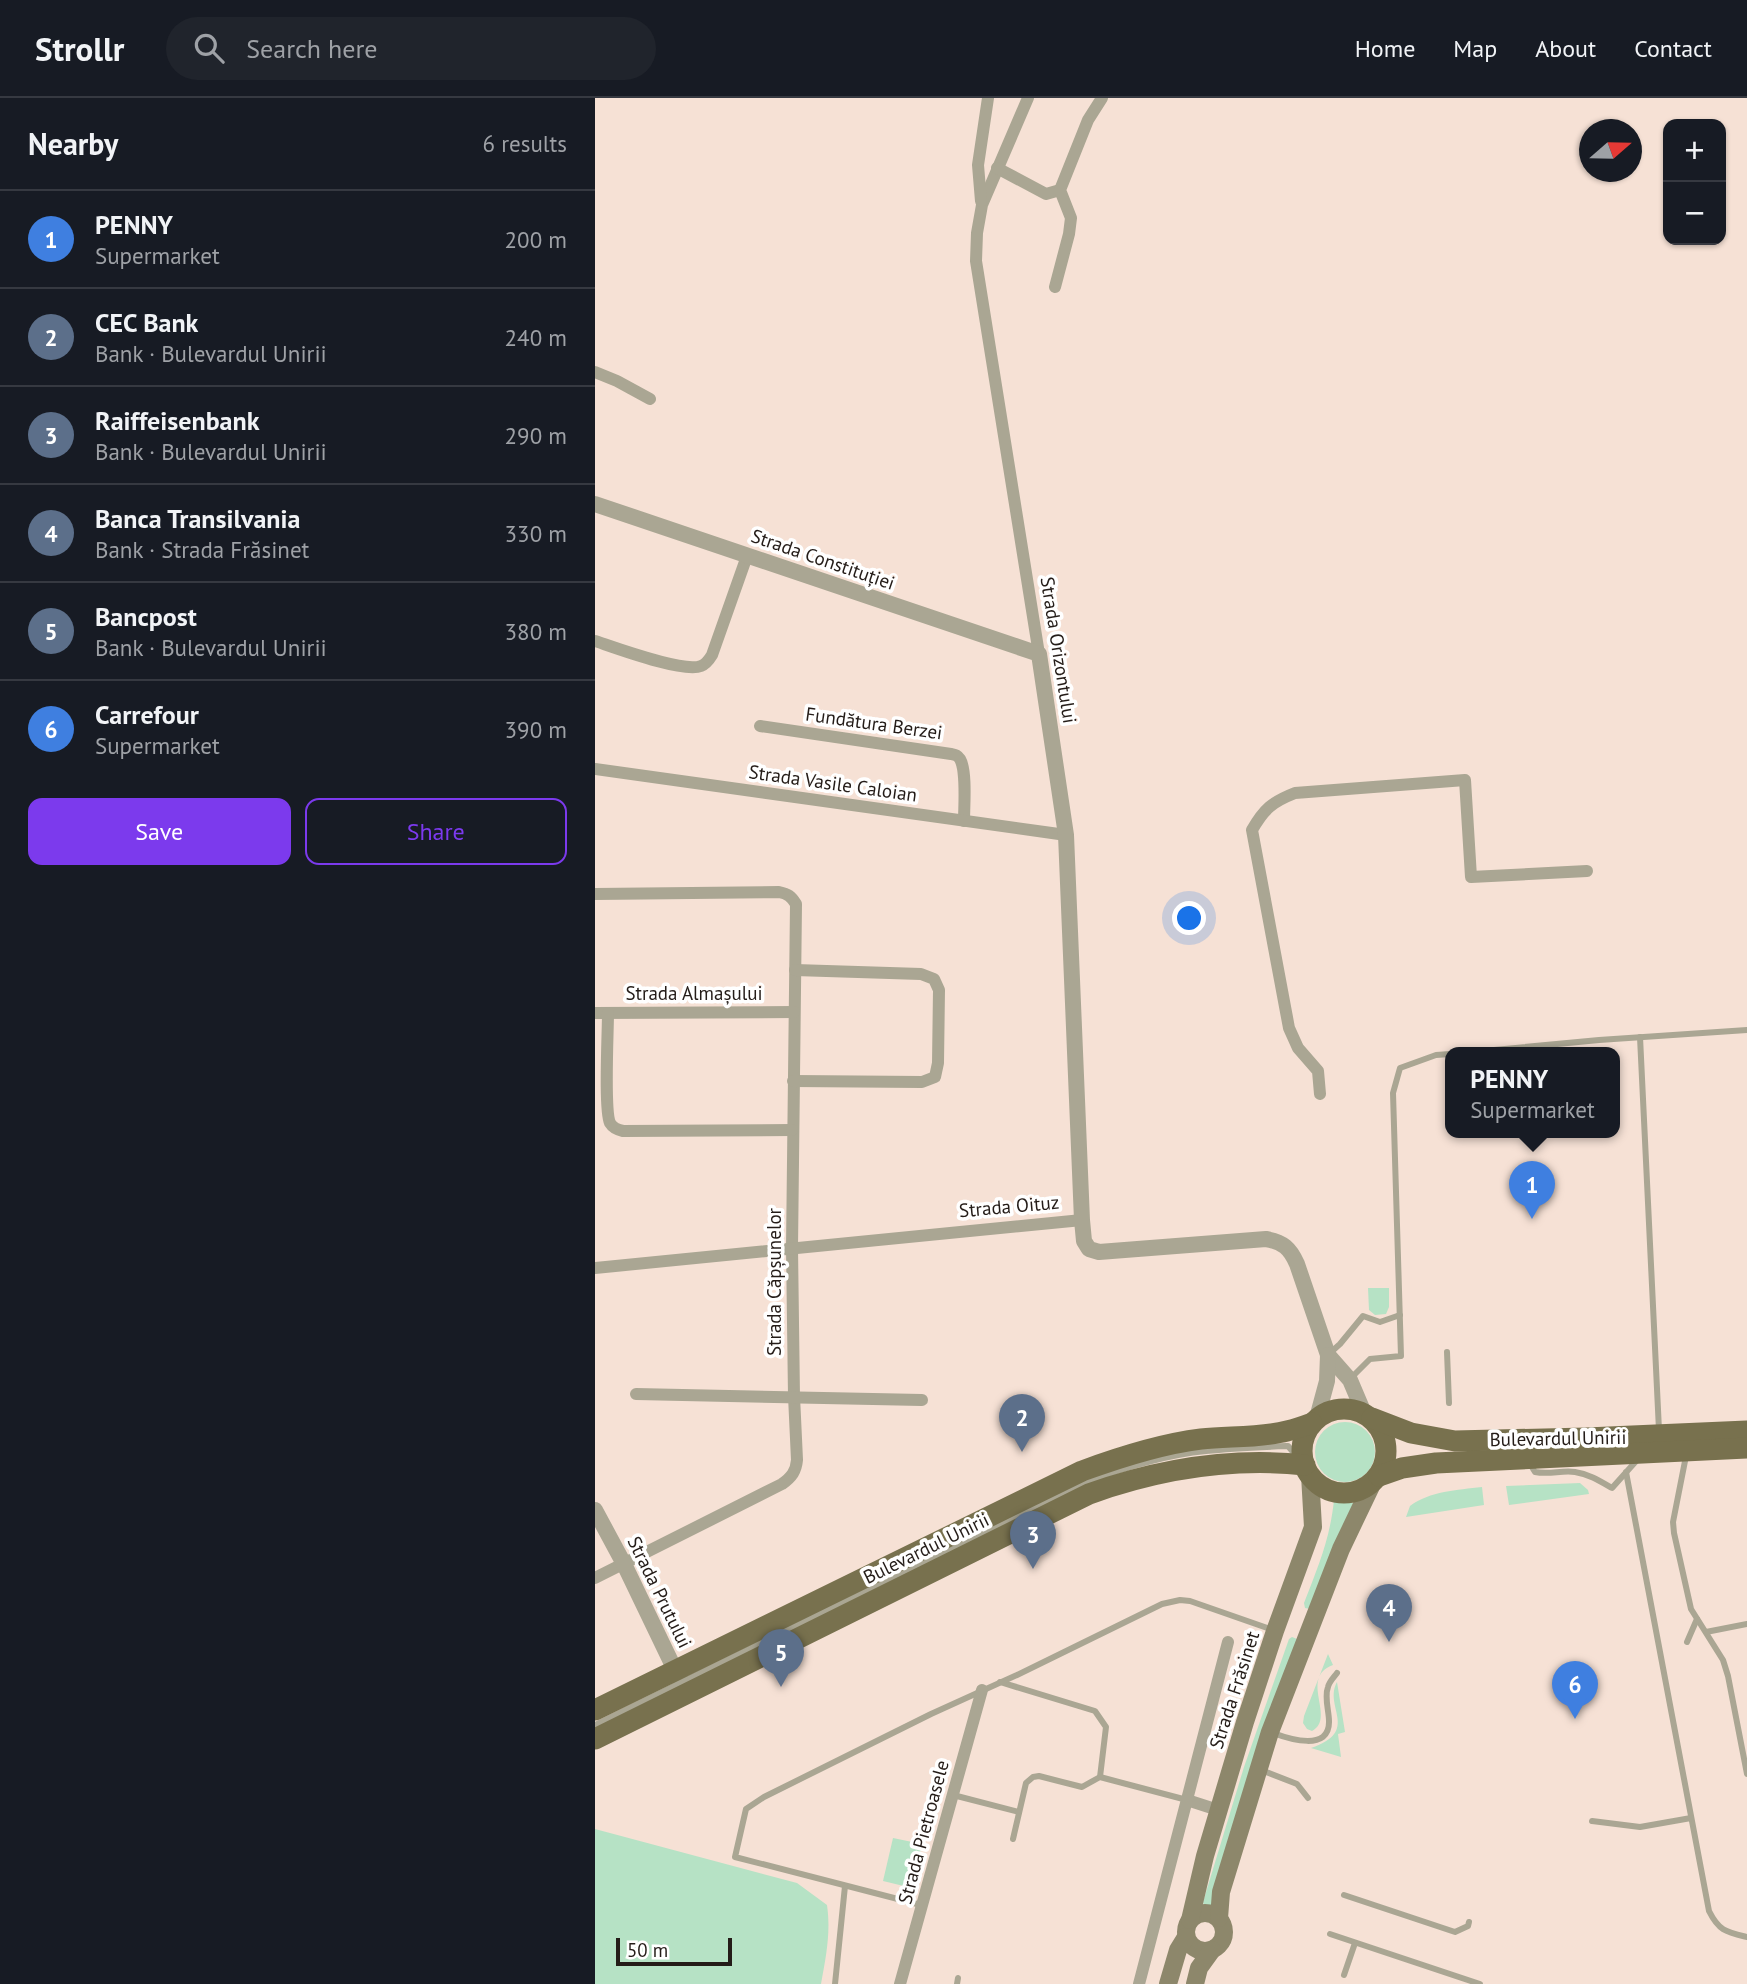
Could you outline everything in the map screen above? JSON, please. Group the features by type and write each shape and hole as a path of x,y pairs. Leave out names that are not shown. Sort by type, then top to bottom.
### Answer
{"main road":[{"path":"1195,1984 1199,1968 1224,1936 1219,1918 1221,1892 1270,1732 1341,1549 1376,1479 1385,1461 1387,1446 1382,1430 1368,1416 1348,1408 1332,1410 1315,1421 1303,1443 1303,1454 1307,1470 1317,1483 1327,1489 1349,1493 1361,1490 1376,1479"},
{"name":"Bulevardul Unirii","path":"1368,1416 1411,1433 1455,1441 1747,1431"},
{"name":"Bulevardul Unirii","path":"595,1739 680,1682 1081,1471 1165,1445 1200,1439 1273,1434 1315,1421"},
{"name":"Bulevardul Unirii","path":"1376,1479 1402,1468 1436,1463 1747,1448"},
{"name":"Bulevardul Unirii","path":"595,1710 680,1682 1089,1494 1146,1476 1204,1465 1257,1461 1307,1470"},
{"name":"Strada Frăsinet","path":"1168,1984 1188,1928 1205,1856 1244,1722 1313,1527 1307,1470"},
{"path":"1212,1950 1199,1951 1189,1943 1188,1928 1195,1916 1207,1913 1219,1918"}],"street":[{"path":"982,205 978,165 988,98"},
{"name":"Strada Orizontului","path":"1027,98 982,205 976,261 1066,835 1082,1220"},
{"path":"1055,287 1071,218 1060,190 1088,120 1102,98"},
{"path":"997,168 1047,194 1060,190"},
{"path":"595,372 650,399"},
{"name":"Strada Constituției","path":"595,504 1039,654"},
{"path":"595,641 678,666 699,667 707,663 747,556"},
{"name":"Fundătura Berzei","path":"760,726 958,756 963,771 964,821"},
{"name":"Strada Vasile Caloian","path":"595,769 1066,835"},
{"path":"1320,1094 1318,1071 1298,1048 1289,1028 1252,830 1262,812 1279,799 1295,793 1465,780 1471,877 1587,871"},
{"name":"Strada Căpșunelor","path":"595,894 779,892 792,897 796,904 792,1130 796,1468 793,1475 782,1484 624,1564"},
{"path":"793,1081 922,1082 935,1077 938,1063 939,990 934,979 921,974 795,970"},
{"name":"Strada Almașului","path":"601,1013 794,1012"},
{"path":"601,1013 607,1108 615,1129 792,1130"},
{"name":"Strada Oituz","path":"595,1268 1082,1220 1084,1241 1089,1250 1099,1252 1266,1239 1278,1241 1286,1245 1297,1264 1328,1355 1327,1381 1315,1421"},
{"name":"Strada Oituz","path":"1328,1355 1350,1380 1368,1416"},
{"path":"636,1394 922,1400"},
{"name":"Strada Prutului","path":"595,1510 680,1682"},
{"path":"595,1578 624,1564"},
{"path":"1139,1984 1228,1642"},
{"name":"Strada Pietroasele","path":"900,1984 982,1690"},
{"path":"1187,1800 1218,1810"}],"lane":[{"path":"1529,1047 1747,1030"},
{"path":"1640,1037 1659,1435"},
{"path":"1350,1380 1370,1359 1401,1356 1393,1093 1400,1068 1445,1054"},
{"path":"1328,1355 1340,1345 1363,1316 1380,1322 1400,1315"},
{"path":"1447,1352 1449,1403"},
{"path":"595,1725 1084,1483 1133,1466 1205,1451 1288,1446 1315,1421"},
{"path":"1288,1446 1307,1470"},
{"path":"1687,1450 1673,1522 1691,1609 1723,1660 1728,1676 1747,1774"},
{"path":"1526,1459 1535,1472 1574,1472 1593,1477 1612,1488 1645,1453"},
{"path":"1626,1472 1709,1911 1716,1925 1747,1937"},
{"path":"923,1906 735,1857 746,1809 764,1797 1162,1604 1190,1601 1275,1631"},
{"path":"1687,1642 1697,1619"},
{"path":"1706,1632 1747,1624"},
{"path":"1270,1732 1297,1741 1315,1740 1325,1734 1329,1726 1328,1685 1337,1673"},
{"path":"1000,1682 1095,1711 1106,1727 1100,1777"},
{"path":"1259,1769 1297,1784 1308,1798"},
{"path":"1013,1839 1026,1783 1033,1777 1039,1776 1082,1787 1100,1777 1187,1800"},
{"path":"953,1795 1019,1812"},
{"path":"1592,1821 1640,1827 1691,1818"},
{"path":"835,1984 845,1886"},
{"path":"1344,1895 1455,1932 1468,1926 1469,1922"},
{"path":"1330,1934 1480,1984"},
{"path":"1344,1975 1355,1943"}],"green space":[{"path":"1368,1288 1389,1288 1389,1307 1386,1314 1375,1315 1369,1310"},
{"path":"1339,1422 1351,1422 1367,1430 1373,1440 1373,1464 1367,1474 1351,1482 1339,1482 1323,1474 1315,1458 1315,1446 1323,1430"},
{"path":"1580,1483 1589,1494 1509,1505 1506,1486"},
{"path":"1482,1487 1484,1505 1406,1517 1410,1506 1426,1497"},
{"path":"1334,1500 1355,1503 1310,1609 1305,1608 1304,1603 1326,1540"},
{"path":"1289,1639 1297,1639 1297,1642 1212,1905 1204,1906 1244,1767"},
{"path":"1328,1654 1333,1665 1323,1671 1319,1678"},
{"path":"1318,1680 1321,1717 1319,1725 1312,1731 1303,1723 1304,1716"},
{"path":"1337,1682 1345,1732 1338,1734 1341,1757 1311,1748 1326,1741 1338,1726 1334,1700"},
{"path":"595,1829 797,1883 827,1905 828,1935 821,1984 595,1984"},
{"path":"893,1838 922,1844 912,1888 883,1881"}],"place":[{"name":"PENNY","path":"1532,1219"},
{"name":"CEC Bank","path":"1022,1452"},
{"name":"Raiffeisenbank","path":"1033,1569"},
{"name":"Banca Transilvania","path":"1389,1642"},
{"name":"Bancpost","path":"781,1687"},
{"name":"Carrefour","path":"1575,1719"}]}
